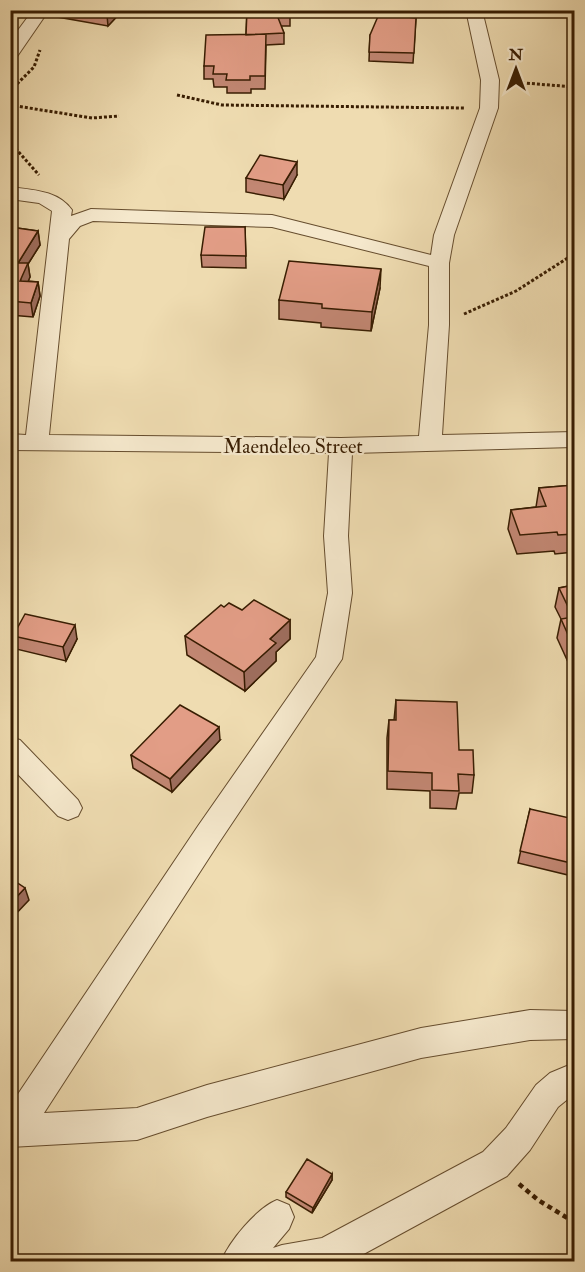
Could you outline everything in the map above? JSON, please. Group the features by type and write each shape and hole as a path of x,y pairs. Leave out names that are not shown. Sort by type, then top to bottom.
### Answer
{"street":[{"path":"10,54 41,10"},
{"path":"430,444 439,325 439,262 444,235 489,108 490,80 474,10"},
{"path":"10,194 45,199 57,203 62,210 37,441"},
{"path":"59,238 73,222 91,215 244,218 281,223 439,262"},
{"name":"Maendeleo Street","path":"10,442 341,446 540,439 574,440"},
{"path":"12,1131 208,835 329,659 340,593 336,536 341,446"},
{"path":"10,748 68,808"},
{"path":"12,1131 137,1124 207,1101 421,1043 530,1025 574,1025"},
{"path":"282,1262 326,1255 495,1164 518,1138 547,1096 561,1084 574,1078"},
{"path":"238,1262 277,1217"}],"path":[{"path":"490,80 574,87"},
{"path":"177,95 222,105 489,108"},
{"path":"11,106 92,118 119,116"},
{"path":"10,135 17,150 44,183 48,191 45,199"},
{"path":"439,325 516,291 574,254"},
{"path":"495,1164 538,1200 574,1222"}],"building":[{"path":"83,10 111,10 107,15"},
{"path":"247,10 290,10 290,15 277,15 284,33 246,35"},
{"path":"379,14 416,18 414,53 369,52 370,35"},
{"path":"266,34 265,76 250,76 250,80 226,80 227,74 213,74 214,66 204,66 206,35"},
{"path":"260,155 297,162 283,185 246,178"},
{"path":"10,227 38,231 18,263 28,263 20,281 38,282 31,303 10,301"},
{"path":"205,227 245,227 246,256 201,255"},
{"path":"289,261 381,269 372,312 322,308 322,304 279,300"},
{"path":"574,485 574,534 558,535 557,532 520,535 511,510 546,506 539,488"},
{"path":"574,585 574,648 561,619 573,617 559,588"},
{"path":"254,600 290,620 270,639 276,643 244,672 185,636 221,605 224,607 229,603 242,610"},
{"path":"25,614 75,625 63,647 13,636"},
{"path":"396,700 457,702 459,750 473,750 474,775 458,774 459,791 432,790 432,773 388,771 389,720 396,720"},
{"path":"180,705 219,727 170,779 131,755"},
{"path":"530,809 574,819 574,846 571,863 520,851"},
{"path":"10,878 25,888 10,904"},
{"path":"307,1159 332,1174 313,1208 286,1192"}]}
